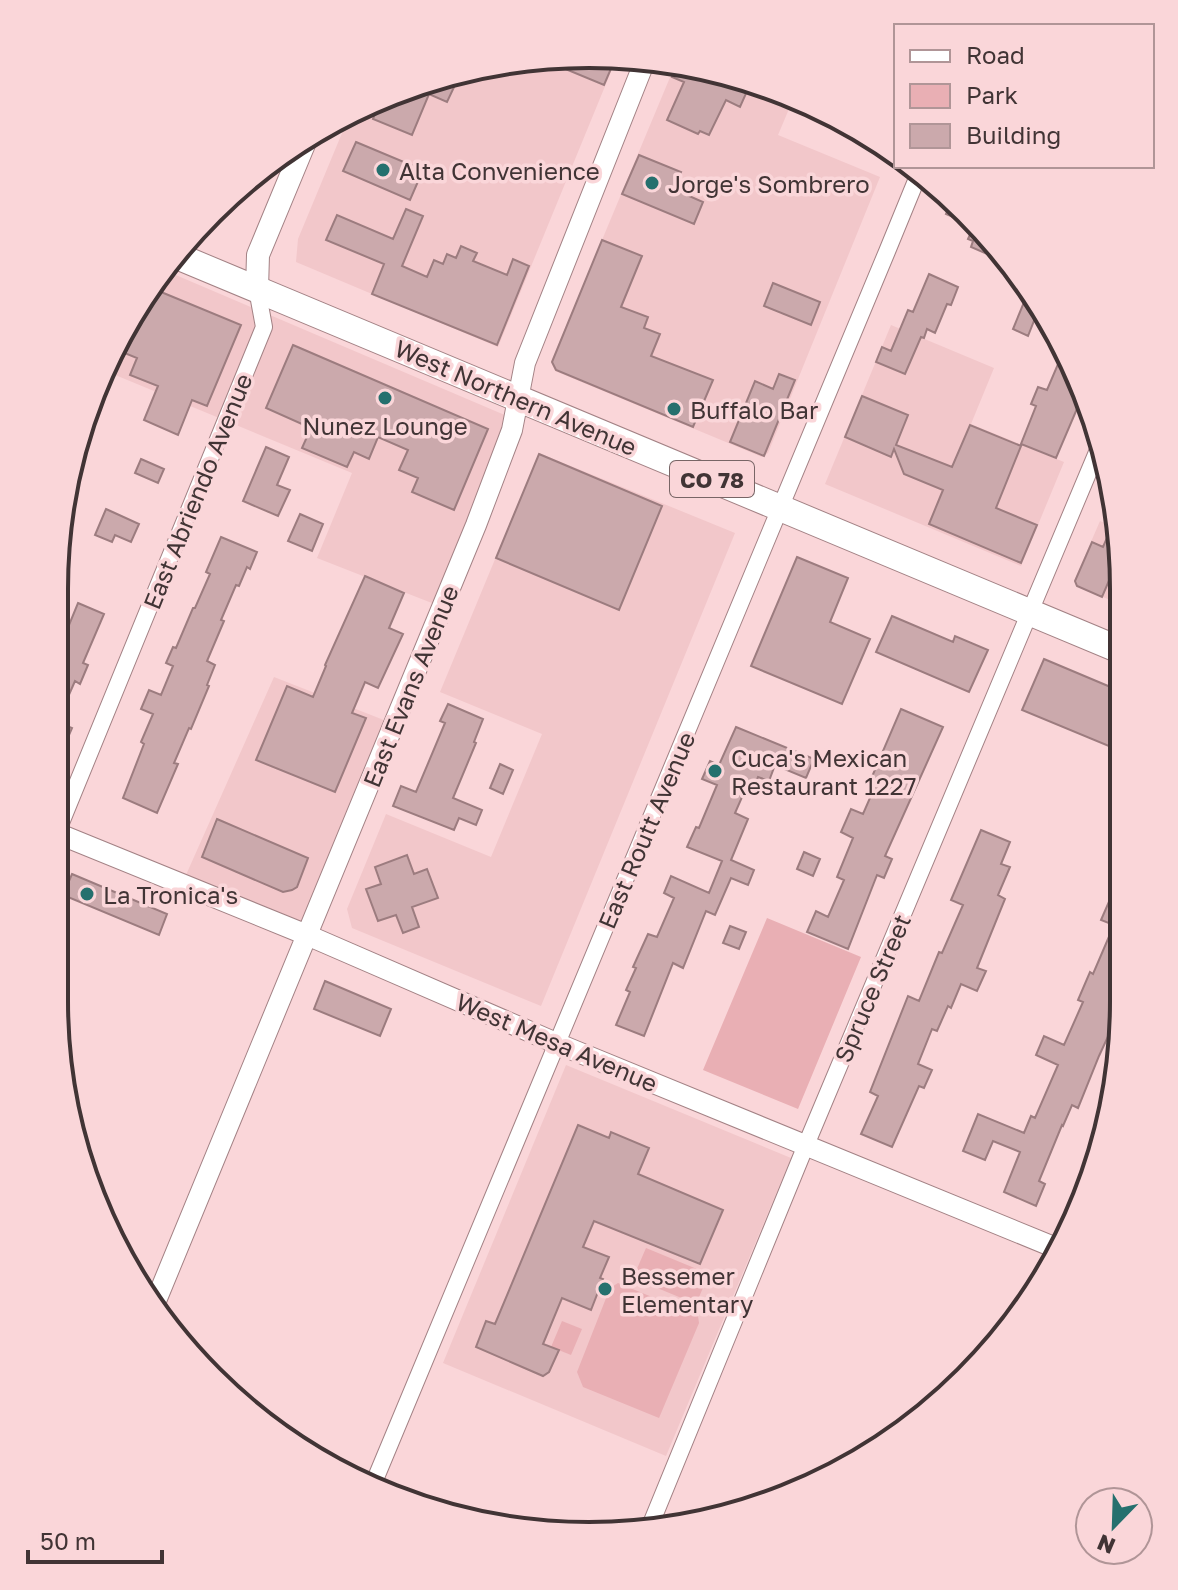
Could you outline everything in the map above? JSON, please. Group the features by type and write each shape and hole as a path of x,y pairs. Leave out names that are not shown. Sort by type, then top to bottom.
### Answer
{"main road":[{"name":"East Abriendo Avenue","path":"257,289 258,255 299,157"},
{"name":"West Northern Avenue","path":"186,260 1110,646"}],"street":[{"name":"East Evans Avenue","path":"159,1294 476,525 512,430 525,363 641,71"},
{"name":"East Routt Avenue","path":"377,1476 915,183"},
{"name":"East Abriendo Avenue","path":"68,803 264,327 257,289"},
{"name":"Spruce Street","path":"653,1518 1094,460"},
{"name":"West Mesa Avenue","path":"68,840 307,935 556,1043 1048,1246"}],"shaded area":[{"path":"555,69 612,69 498,347 296,262 298,239 343,130 422,96 487,78"},
{"path":"671,75 724,86 789,109 778,135 880,177 768,453 762,457 555,371 551,362"},
{"path":"174,274 514,419 442,607 317,558 352,473 115,375 138,328"},
{"path":"891,325 994,368 971,424 1064,462 1021,566 825,484"},
{"path":"539,453 735,533 541,1006 352,928 347,909 386,814 491,857 542,734 440,692"},
{"path":"1100,521 1106,524 1110,600 1076,586 1074,581"},
{"path":"274,677 394,724 307,935 182,884"},
{"name":"Bessemer Elementary","path":"566,1065 791,1158 666,1456 443,1363"}],"green space":[{"path":"767,918 861,957 798,1109 703,1070"},
{"path":"646,1248 709,1274 696,1304 633,1278"},
{"path":"618,1283 698,1316 699,1323 659,1418 583,1387 577,1372 610,1288"},
{"path":"562,1321 582,1329 571,1355 551,1347"}],"building":[{"path":"565,69 611,69 604,85"},
{"path":"672,77 691,78 746,93 740,107 726,100 709,135 700,131 698,134 667,120 684,82"},
{"path":"455,86 447,102 429,94 412,135 373,119 375,115 390,108 422,96"},
{"path":"356,142 423,170 410,200 343,171"},
{"name":"Jorge's Sombrero","path":"639,155 681,172 673,189 703,202 694,224 622,194"},
{"path":"406,209 423,216 402,266 427,277 434,260 443,264 447,254 456,258 461,246 477,253 473,261 507,275 513,259 529,266 497,345 372,294 384,264 326,240 337,215 393,239"},
{"path":"970,234 988,255 971,247 973,241 968,239"},
{"path":"602,240 642,256 621,307 648,317 644,328 660,334 651,356 713,380 693,427 556,370 552,362"},
{"path":"929,274 958,287 935,333 927,329 924,338 921,337 905,374 876,362 882,347 891,351 908,310 913,312"},
{"path":"773,283 820,302 811,325 764,306"},
{"path":"162,292 241,325 207,406 192,400 178,435 144,420 158,386 130,375 137,358 125,353"},
{"path":"1024,303 1034,320 1028,336 1013,329"},
{"path":"293,345 488,429 454,510 412,492 418,478 399,470 408,450 378,437 369,459 354,452 347,467 302,448 311,428 266,408"},
{"path":"1058,364 1077,409 1056,458 1021,444 1036,406 1031,404 1038,387 1047,390"},
{"path":"779,374 795,380 764,456 730,442 755,381 773,389"},
{"path":"862,396 908,415 896,445 952,467 970,425 1021,446 996,508 1037,525 1021,563 929,524 943,490 904,474 894,449 891,457 845,437"},
{"path":"266,447 289,457 277,485 290,490 278,516 243,501"},
{"path":"539,454 662,506 619,610 496,558"},
{"path":"141,459 164,469 158,483 135,473"},
{"path":"106,509 139,524 131,542 115,535 112,542 95,535"},
{"path":"300,514 323,524 312,551 288,541"},
{"path":"221,537 257,552 250,569 247,567 239,586 236,585 221,620 224,621 207,661 215,665 209,686 174,763 178,764 157,813 123,798 153,714 141,709 149,690 161,695 173,666 166,663 210,574 206,572"},
{"path":"1107,537 1110,579 1102,597 1077,586 1075,581 1092,542 1103,547"},
{"path":"797,557 848,578 830,622 870,639 842,704 751,666"},
{"path":"365,576 404,593 389,628 403,634 378,688 365,682 352,713 366,718 335,792 256,760 287,686 313,697"},
{"path":"78,603 104,614 83,663 88,665 80,684 75,681 68,697 68,628"},
{"path":"892,616 953,642 955,636 988,650 969,692 876,652"},
{"path":"1044,659 1110,687 1110,747 1022,710"},
{"path":"448,704 483,719 453,798 482,810 476,825 459,818 454,830 393,806 401,786 416,792 445,723 440,721"},
{"path":"901,709 943,727 885,856 892,859 884,878 877,875 848,949 807,932 816,911 828,917 844,880 837,877 853,838 841,832 851,809 863,814 877,782 871,779"},
{"path":"736,727 814,759 806,778 775,765 769,781 758,777 755,784 749,781 735,813 748,819 731,860 754,870 748,885 731,878 715,915 706,911 683,968 673,963 644,1036 616,1025 630,992 626,990 648,934 657,937 674,898 664,893 671,876 709,893 722,861 687,847 696,827 699,828 717,785 702,779 710,761 719,765"},
{"path":"500,764 513,770 503,794 490,788"},
{"path":"217,819 308,858 297,887 283,892 202,857"},
{"path":"981,830 1010,842 1001,864 1010,867 998,895 1005,899 977,968 986,971 977,991 961,984 937,1031 932,1029 918,1064 932,1070 924,1088 919,1086 892,1147 861,1134 878,1096 870,1092 908,996 919,1001 963,905 951,900"},
{"path":"804,852 820,859 813,876 797,869"},
{"path":"407,855 414,874 427,869 438,898 412,907 419,927 403,933 396,915 378,921 366,889 381,884 375,867"},
{"path":"72,874 167,914 159,935 68,897"},
{"path":"1110,899 1110,923 1101,920"},
{"path":"730,926 746,932 739,949 723,943"},
{"path":"1110,934 1109,1034 1078,1108 1072,1105 1062,1125 1039,1181 1045,1184 1036,1206 1004,1192 1020,1152 993,1141 985,1160 963,1151 978,1114 1024,1133 1031,1116 1035,1118 1058,1065 1036,1055 1044,1036 1064,1045 1083,1002 1078,1000 1090,972 1093,974"},
{"path":"325,981 391,1009 380,1036 314,1009"},
{"path":"578,1125 609,1138 611,1132 649,1148 638,1174 723,1210 700,1264 594,1221 583,1247 609,1257 600,1278 603,1279 591,1310 562,1298 543,1344 559,1350 549,1372 543,1376 476,1347 486,1321 495,1324"}],"place":[{"name":"Alta Convenience","path":"383,170"},
{"name":"Jorge's Sombrero","path":"652,183"},
{"name":"Nunez Lounge","path":"385,398"},
{"name":"Buffalo Bar","path":"674,409"},
{"name":"Cuca's Mexican Restaurant 1227","path":"715,771"},
{"name":"La Tronica's","path":"87,894"},
{"name":"Bessemer Elementary","path":"605,1289"}]}
